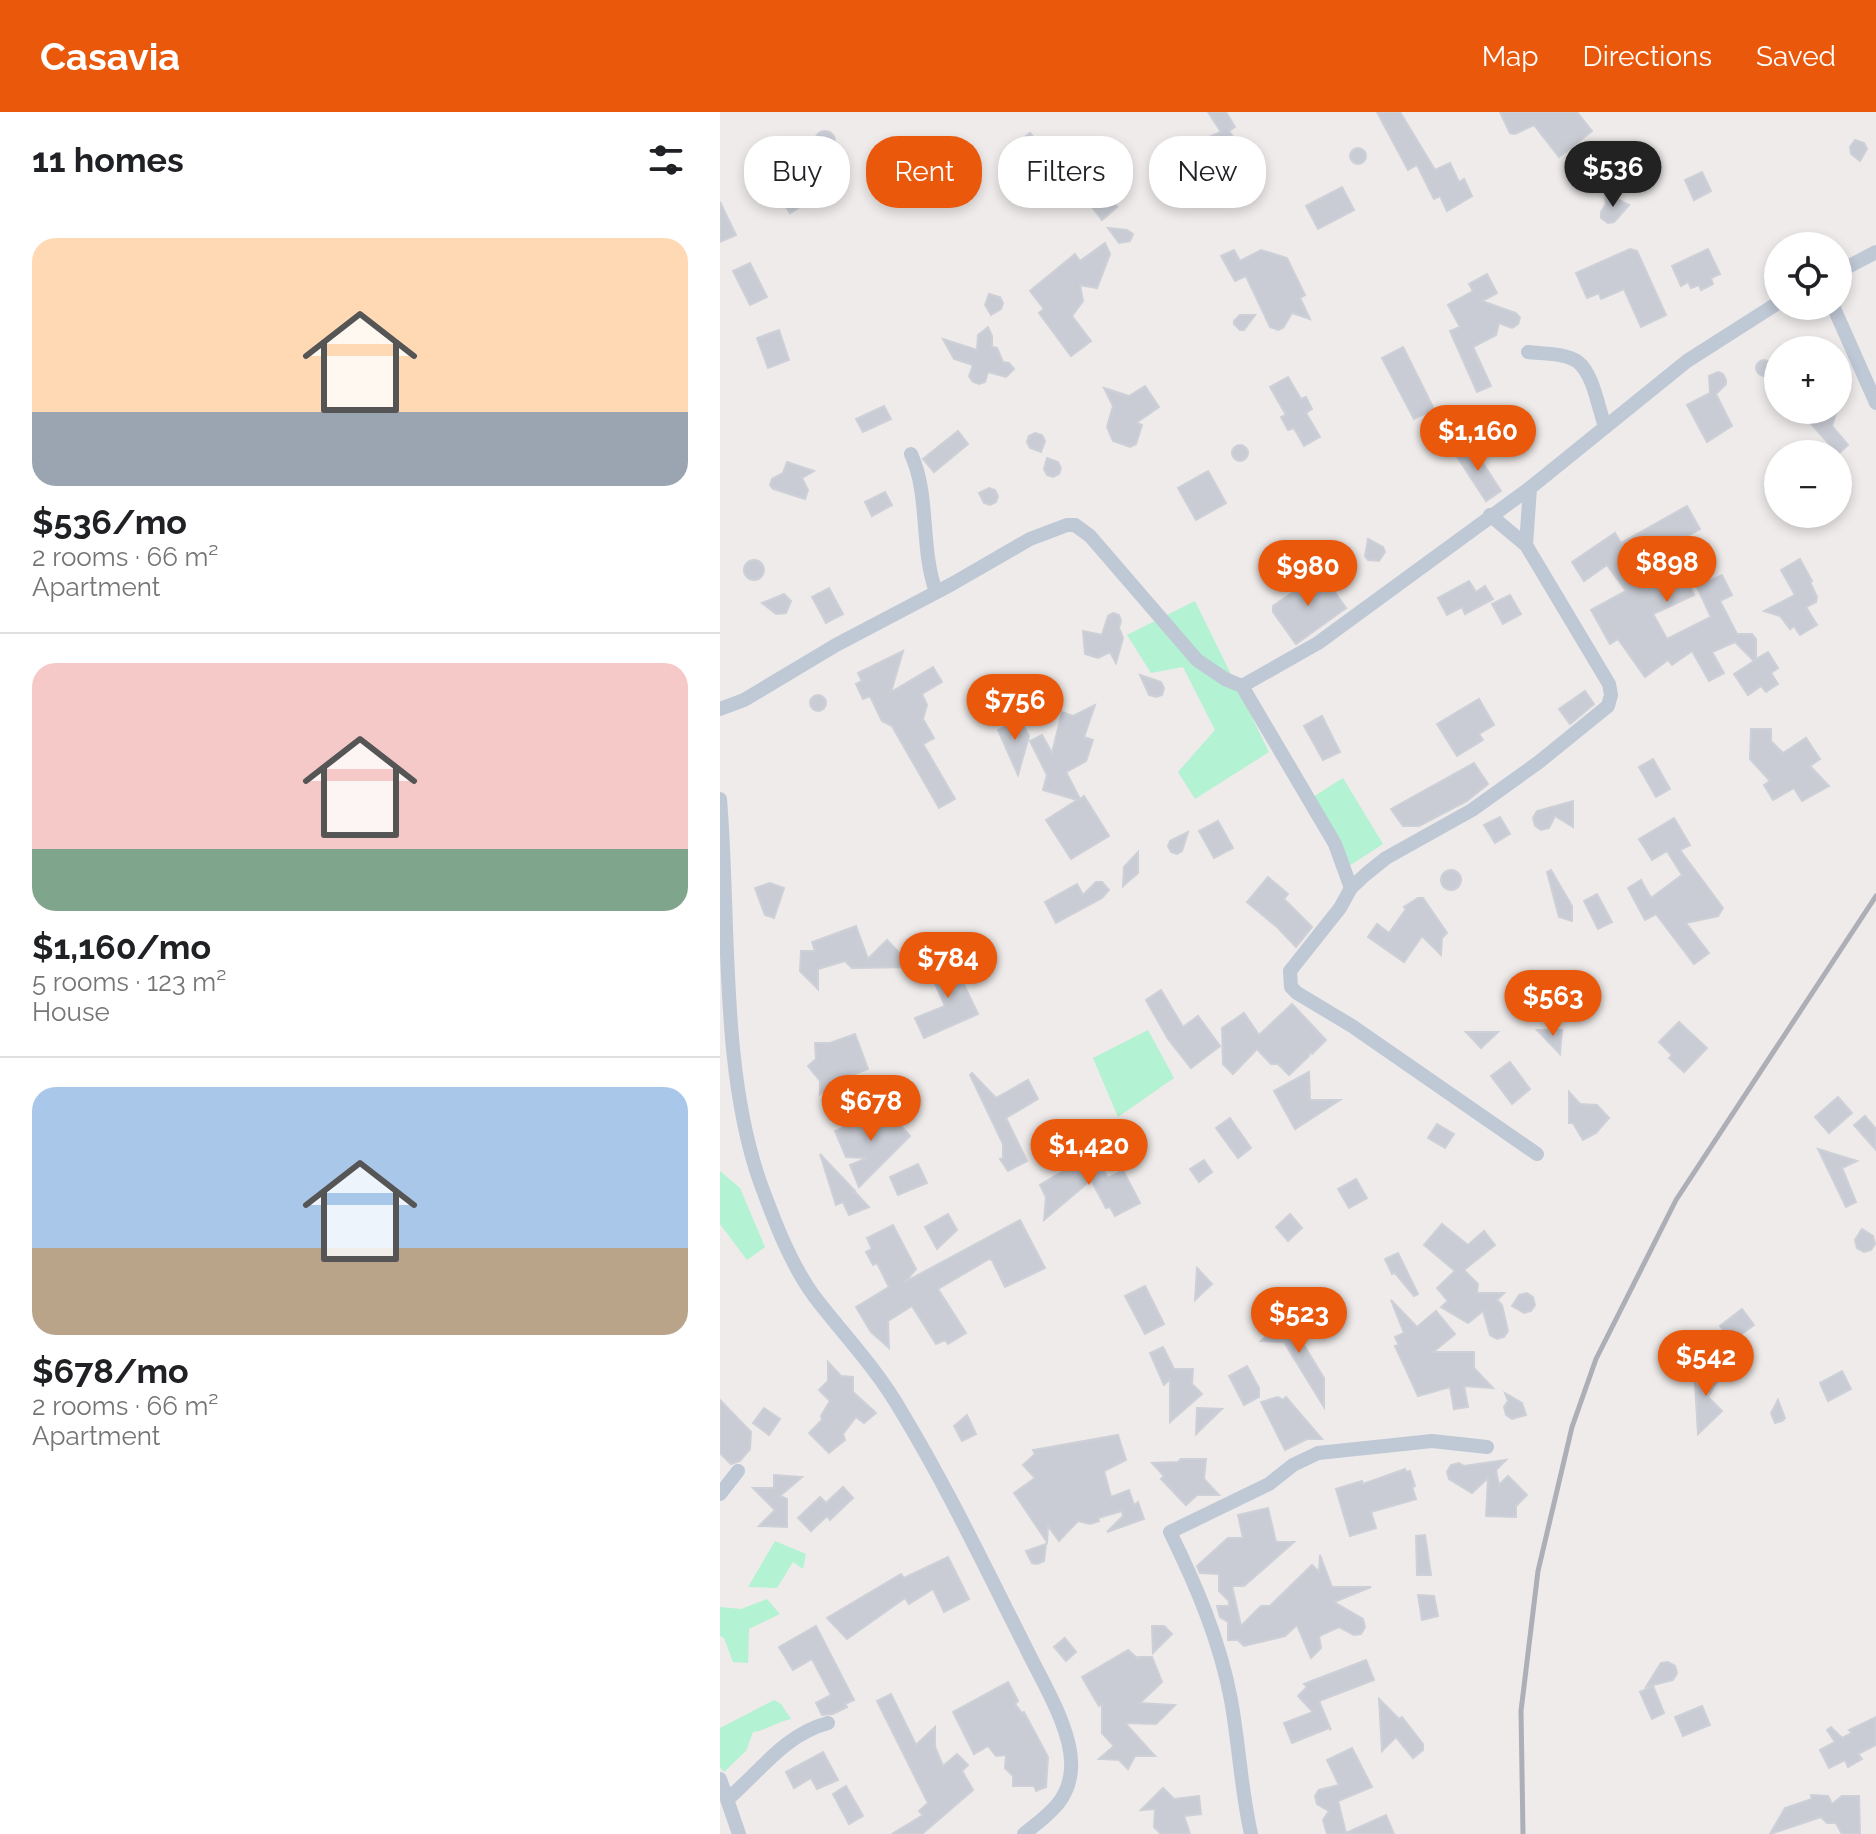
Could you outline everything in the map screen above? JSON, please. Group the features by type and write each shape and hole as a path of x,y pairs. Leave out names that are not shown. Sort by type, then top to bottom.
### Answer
{"street":[{"path":"1852,265 1876,252"},
{"path":"1242,686 1318,643 1530,488 1687,361 1764,312"},
{"path":"1839,320 1876,403"},
{"path":"1528,352 1578,362 1593,389 1605,426"},
{"path":"911,454 920,483 924,541 936,592"},
{"path":"1526,545 1530,488"},
{"path":"1490,515 1526,545 1609,684 1611,695 1608,706 1539,762 1472,810 1386,858 1351,888 1340,908 1290,971 1291,987 1537,1154"},
{"path":"720,709 744,700 836,645 1030,539 1061,526 1075,525 1109,557 1197,660 1225,679 1242,686 1335,844 1351,888"},
{"path":"720,799 731,1015 744,1129 759,1180 798,1269 813,1294 875,1371 901,1411 991,1579 1066,1735 1071,1748 1071,1770 1066,1796 1024,1834"},
{"path":"1251,1834 1243,1799 1230,1699 1219,1654 1199,1596 1170,1532 1269,1484 1293,1465 1318,1453 1432,1441 1487,1447"},
{"path":"720,1494 738,1471"},
{"path":"729,1798 788,1741 802,1732 828,1723"},
{"path":"720,1779 739,1834"}],"green space":[{"path":"1195,601 1269,752 1195,799 1178,772 1215,730 1183,667 1151,673 1127,635"},
{"path":"1343,778 1383,844 1349,866 1308,800"},
{"path":"1148,1030 1174,1078 1118,1117 1093,1058"},
{"path":"720,1171 740,1188 765,1247 747,1260 720,1224"},
{"path":"775,1541 806,1554 803,1569 793,1562 777,1588 748,1587"},
{"path":"767,1599 780,1614 749,1629 748,1663 733,1662 724,1638 720,1636 720,1607 741,1609"},
{"path":"774,1700 781,1704 791,1719 753,1732 746,1751 724,1772 720,1767 720,1728"}],"building":[{"path":"1208,112 1226,112 1235,127 1229,131 1233,136 1211,136 1221,132"},
{"path":"1377,112 1400,112 1435,170 1450,163 1459,182 1464,179 1472,196 1447,211 1440,196 1434,199 1417,165 1408,170"},
{"path":"1500,112 1577,112 1592,131 1559,157 1534,125 1515,134 1510,133"},
{"path":"825,131 833,136 817,136"},
{"path":"1855,140 1864,143 1867,149 1860,161 1851,154 1850,147"},
{"path":"1355,148 1361,148 1366,156 1364,162 1355,164 1350,159 1350,153"},
{"path":"1646,169 1655,178 1646,187 1637,178"},
{"path":"1702,172 1711,191 1694,200 1685,180"},
{"path":"1342,187 1354,210 1318,229 1306,206"},
{"path":"1605,193 1629,205 1614,222 1608,223 1601,218 1606,204"},
{"path":"720,202 736,235 720,242"},
{"path":"1093,208 1116,208 1102,220"},
{"path":"1108,228 1127,230 1133,234 1130,241 1119,243"},
{"path":"1105,243 1110,254 1097,288 1080,285 1083,301 1072,316 1091,341 1071,356 1039,313 1044,309 1030,291 1075,254 1080,261"},
{"path":"1630,249 1637,251 1666,315 1641,327 1624,289 1601,299 1599,293 1587,298 1576,273"},
{"path":"1708,249 1720,274 1711,278 1713,284 1701,290 1699,285 1691,288 1688,282 1681,286 1672,266"},
{"path":"1234,250 1240,261 1261,250 1287,258 1305,295 1300,298 1310,319 1292,313 1283,328 1270,327 1246,276 1235,281 1221,256"},
{"path":"750,263 767,297 750,305 733,271"},
{"path":"1487,274 1497,293 1482,301 1516,313 1520,318 1512,328 1499,323 1496,335 1473,347 1491,386 1477,392 1450,331 1460,327 1448,305 1473,291 1469,284"},
{"path":"989,294 1000,297 1003,303 1001,309 991,315 985,305"},
{"path":"1240,315 1255,315 1244,330 1234,324"},
{"path":"988,327 992,347 997,348 1003,362 1014,369 1006,377 988,372 985,382 979,384 969,376 973,365 954,359 943,339 977,350 978,335"},
{"path":"779,330 789,360 768,368 757,338"},
{"path":"1403,347 1434,409 1414,419 1382,358"},
{"path":"1764,360 1764,376 1756,371 1756,365"},
{"path":"1718,372 1723,374 1726,384 1716,394 1732,426 1707,442 1687,405 1710,393 1709,376"},
{"path":"1288,377 1301,399 1306,397 1312,409 1306,413 1320,437 1304,446 1294,428 1288,430 1281,417 1286,415 1270,387"},
{"path":"1145,386 1159,407 1136,423 1142,425 1136,444 1130,447 1113,441 1107,427 1113,406 1104,388 1129,396"},
{"path":"884,406 891,419 863,432 856,419"},
{"path":"1811,424 1833,424 1844,440 1826,440"},
{"path":"958,431 968,444 934,472 923,459"},
{"path":"1035,433 1042,435 1045,441 1041,452 1030,448 1027,442 1029,436"},
{"path":"1237,445 1243,445 1248,453 1246,459 1237,461 1232,456 1232,450"},
{"path":"1471,445 1501,491 1486,501 1456,455"},
{"path":"1047,458 1058,462 1061,468 1059,474 1053,477 1047,475 1044,469"},
{"path":"787,462 814,471 802,478 808,490 805,499 773,489 770,485 772,479 783,473"},
{"path":"1208,471 1226,503 1196,520 1178,488"},
{"path":"989,488 995,490 998,496 996,502 990,505 984,503 979,493"},
{"path":"885,492 892,505 872,516 865,502"},
{"path":"1687,506 1700,529 1671,545 1694,595 1653,614 1667,639 1711,617 1697,587 1722,575 1732,595 1720,601 1737,634 1752,634 1756,639 1756,659 1768,652 1778,668 1771,673 1778,684 1766,692 1761,686 1748,695 1734,674 1754,661 1735,642 1712,652 1724,673 1709,681 1692,651 1672,665 1668,660 1645,677 1618,639 1610,644 1591,610 1626,591 1607,565 1584,581 1572,562 1615,533 1621,543"},
{"path":"1368,539 1383,547 1385,552 1379,561 1368,560 1365,556"},
{"path":"1800,559 1817,597 1816,602 1806,607 1817,625 1800,635 1794,626 1790,629 1780,616 1764,611 1795,595 1781,570"},
{"path":"754,560 761,563 764,570 761,577 754,580 747,577 744,570 747,563"},
{"path":"1321,573 1346,608 1296,644 1273,612 1273,606"},
{"path":"1469,581 1476,592 1485,586 1493,599 1465,614 1462,607 1447,615 1438,598"},
{"path":"829,588 843,614 826,623 812,597"},
{"path":"784,594 791,601 786,613 776,614 762,603"},
{"path":"1510,595 1521,614 1503,624 1492,604"},
{"path":"1113,613 1119,615 1123,638 1116,663 1110,652 1098,658 1085,654 1083,631 1102,635 1108,616"},
{"path":"903,651 891,692 933,667 942,682 922,694 927,705 923,719 934,738 923,744 955,799 939,808 892,726 882,721 870,696 863,699 856,684 862,681 858,673"},
{"path":"1140,675 1161,682 1164,688 1162,695 1149,695"},
{"path":"1585,691 1594,704 1570,724 1559,709"},
{"path":"818,695 824,697 824,709 818,711 812,709 810,703 812,697"},
{"path":"1479,699 1494,725 1479,734 1483,740 1457,756 1437,724"},
{"path":"1095,705 1084,737 1093,740 1086,761 1066,772 1080,799 1084,796 1109,836 1071,859 1046,820 1077,800 1043,790 1047,775 1030,741 1042,735 1052,753 1062,712 1073,716"},
{"path":"1322,716 1340,752 1323,760 1304,726"},
{"path":"1020,720 1029,736 1018,775 998,730"},
{"path":"1751,729 1771,729 1771,741 1783,753 1806,738 1820,759 1810,766 1829,786 1802,801 1794,788 1773,800 1764,785 1770,781 1750,759"},
{"path":"1653,759 1670,789 1656,797 1639,767"},
{"path":"1474,763 1488,784 1467,801 1419,826 1403,826 1391,809"},
{"path":"1573,801 1573,827 1555,816 1549,828 1541,830 1535,826 1533,818 1537,811"},
{"path":"1500,817 1510,834 1495,843 1484,825"},
{"path":"1674,818 1690,845 1680,850 1723,908 1718,916 1686,923 1709,953 1694,964 1656,914 1645,920 1628,888 1641,880 1651,898 1682,875 1667,851 1652,860 1639,839"},
{"path":"1218,821 1233,848 1214,858 1199,831"},
{"path":"1188,832 1182,851 1177,854 1171,852 1168,846 1170,841"},
{"path":"1138,852 1138,873 1123,886 1124,867"},
{"path":"1451,870 1458,873 1461,880 1458,887 1451,890 1444,887 1441,880 1444,873"},
{"path":"1551,870 1572,906 1572,921 1559,917 1547,872"},
{"path":"1268,877 1288,894 1284,899 1312,927 1296,947 1247,902"},
{"path":"1096,882 1102,882 1109,890 1102,898 1056,923 1045,902 1077,884 1083,895"},
{"path":"770,883 784,888 774,918 765,915 755,888"},
{"path":"1597,894 1612,922 1598,929 1584,901"},
{"path":"1423,898 1447,933 1442,938 1441,955 1422,936 1404,962 1368,937 1377,924 1389,933 1406,909 1404,907"},
{"path":"856,926 868,959 887,940 913,967 852,968 845,961 818,969 818,989 800,971 801,951 815,951 812,942"},
{"path":"952,953 959,957 961,964 957,970 978,1014 924,1038 915,1018 945,1006 934,981 944,976 940,961"},
{"path":"1161,990 1183,1027 1198,1016 1220,1046 1191,1068 1168,1039 1146,1000"},
{"path":"1292,1004 1326,1040 1312,1054 1309,1051 1309,1056 1289,1075 1278,1064 1271,1064 1257,1049 1233,1074 1223,1064 1222,1028 1244,1013 1259,1035"},
{"path":"1679,1022 1707,1048 1684,1072 1669,1058 1672,1055 1659,1042"},
{"path":"1537,1030 1562,1030 1560,1054"},
{"path":"1466,1032 1498,1032 1481,1048"},
{"path":"855,1034 868,1069 849,1076 849,1083 833,1083 820,1094 820,1081 808,1066 816,1059 815,1043 830,1043"},
{"path":"1510,1062 1530,1089 1512,1104 1491,1076"},
{"path":"1309,1072 1310,1100 1340,1100 1295,1129 1274,1091"},
{"path":"972,1073 996,1098 1028,1080 1038,1099 1006,1118 1027,1161 1008,1171 1000,1159 1003,1158 1003,1144 970,1075"},
{"path":"1569,1092 1580,1104 1597,1105 1609,1118 1596,1133 1583,1140 1573,1123 1569,1123"},
{"path":"1838,1097 1852,1113 1829,1133 1815,1117"},
{"path":"899,1108 899,1124 910,1136 859,1187 850,1165 867,1158 846,1157 835,1131 875,1114 881,1126"},
{"path":"1865,1116 1876,1129 1876,1150 1854,1125"},
{"path":"1230,1118 1251,1148 1238,1158 1216,1128"},
{"path":"1437,1124 1454,1134 1445,1148 1428,1138"},
{"path":"1818,1149 1857,1161 1842,1168 1856,1202 1846,1207"},
{"path":"1071,1151 1086,1166 1098,1160 1108,1178 1123,1170 1140,1203 1115,1216 1110,1207 1106,1208 1091,1180 1044,1220 1046,1197 1040,1185 1070,1167"},
{"path":"820,1154 855,1191 852,1194 855,1192 869,1207 849,1215 843,1202 836,1205"},
{"path":"1204,1160 1212,1172 1199,1182 1190,1169"},
{"path":"918,1164 927,1183 898,1195 890,1177"},
{"path":"1356,1179 1367,1198 1349,1208 1338,1189"},
{"path":"948,1214 957,1230 937,1249 925,1227"},
{"path":"1290,1214 1302,1228 1288,1241 1276,1227"},
{"path":"1020,1220 1045,1268 1005,1287 989,1259 938,1289 966,1333 948,1344 945,1340 936,1344 912,1306 888,1321 889,1348 871,1332 856,1307 889,1287 877,1263 873,1265 866,1252 872,1249 867,1238 893,1225 916,1269 905,1282"},
{"path":"1442,1224 1468,1245 1484,1231 1495,1245 1464,1270 1478,1284 1477,1293 1504,1293 1497,1300 1502,1305 1508,1331 1504,1337 1497,1339 1490,1335 1483,1311 1468,1323 1441,1307 1448,1301 1437,1288 1455,1271 1424,1245"},
{"path":"1862,1229 1873,1236 1875,1244 1871,1250 1864,1252 1857,1248 1855,1240"},
{"path":"1398,1253 1418,1294 1414,1296 1395,1273 1392,1274 1385,1259"},
{"path":"1197,1268 1212,1284 1195,1300"},
{"path":"1145,1286 1164,1324 1145,1334 1125,1296"},
{"path":"1527,1293 1533,1297 1535,1305 1531,1311 1524,1313 1512,1306 1519,1295"},
{"path":"1391,1300 1417,1327 1436,1311 1455,1334 1433,1352 1474,1352 1474,1368 1493,1388 1464,1386 1468,1407 1454,1409 1450,1387 1418,1396 1395,1346 1399,1345 1395,1337 1404,1333"},
{"path":"1742,1309 1754,1325 1732,1341 1720,1326"},
{"path":"1286,1316 1324,1378 1324,1407 1284,1342 1261,1341"},
{"path":"1163,1347 1174,1369 1193,1369 1192,1384 1202,1394 1170,1422 1170,1379 1164,1385 1150,1353"},
{"path":"828,1362 841,1376 853,1377 853,1392 876,1413 864,1423 856,1417 843,1434 845,1440 829,1453 809,1433 822,1420 821,1416 830,1401 819,1390 828,1381"},
{"path":"1716,1365 1719,1378 1708,1397 1722,1411 1698,1434 1695,1383 1704,1392 1699,1375 1703,1368"},
{"path":"1247,1366 1259,1388 1259,1397 1244,1405 1229,1376"},
{"path":"1842,1371 1851,1389 1828,1401 1820,1383"},
{"path":"1505,1393 1522,1403 1526,1415 1512,1419 1506,1415 1504,1407 1508,1401"},
{"path":"1278,1397 1283,1400 1286,1397 1322,1439 1307,1439 1285,1450 1261,1402"},
{"path":"720,1400 751,1432 750,1449 740,1461 731,1464 720,1453"},
{"path":"1778,1400 1785,1418 1775,1423 1771,1413"},
{"path":"764,1408 780,1419 769,1435 753,1423"},
{"path":"1197,1408 1222,1409 1196,1434"},
{"path":"967,1415 976,1434 962,1441 954,1426"},
{"path":"1118,1435 1126,1460 1104,1471 1111,1497 1129,1490 1134,1505 1138,1502 1144,1519 1107,1532 1123,1516 1122,1511 1098,1518 1099,1521 1090,1524 1078,1521 1059,1541 1048,1526 1047,1542 1014,1493 1035,1478 1023,1465 1035,1454 1033,1450"},
{"path":"1181,1459 1206,1459 1204,1479 1219,1495 1197,1495 1186,1505 1161,1479 1164,1476 1152,1463 1178,1462"},
{"path":"1506,1460 1496,1470 1499,1485 1508,1476 1527,1495 1516,1506 1516,1517 1486,1516 1488,1478 1472,1493 1449,1479 1447,1472 1451,1465 1459,1463 1464,1466"},
{"path":"1405,1469 1406,1472 1410,1471 1416,1499 1371,1512 1376,1528 1350,1536 1336,1489 1362,1481 1363,1484"},
{"path":"774,1475 802,1477 780,1496 787,1499 787,1527 759,1526 775,1510 753,1488 774,1488"},
{"path":"843,1487 853,1498 830,1520 827,1516 811,1531 798,1518 820,1497 826,1503"},
{"path":"1268,1508 1276,1542 1294,1542 1244,1586 1232,1586 1241,1626 1261,1606 1270,1606 1312,1565 1319,1572 1320,1555 1332,1587 1371,1587 1334,1602 1363,1619 1365,1627 1361,1634 1354,1635 1339,1627 1319,1636 1321,1648 1311,1658 1297,1625 1285,1636 1244,1646 1238,1640 1228,1640 1228,1622 1220,1617 1217,1606 1229,1606 1229,1601 1219,1591 1219,1574 1200,1573 1197,1566 1228,1538 1243,1538 1238,1515"},
{"path":"1425,1535 1431,1575 1417,1575 1416,1536"},
{"path":"1046,1544 1044,1561 1032,1563 1026,1551"},
{"path":"948,1557 969,1599 944,1612 933,1589 909,1604 905,1598 847,1639 827,1618 901,1574 904,1578"},
{"path":"1418,1595 1434,1596 1438,1616 1422,1620"},
{"path":"816,1626 854,1700 833,1714 822,1715 816,1703 831,1695 812,1659 793,1670 779,1647"},
{"path":"1152,1626 1164,1626 1172,1634 1153,1653"},
{"path":"1065,1638 1076,1652 1066,1661 1054,1647"},
{"path":"1128,1650 1138,1659 1152,1657 1162,1682 1140,1703 1175,1705 1156,1724 1125,1723 1155,1756 1135,1756 1128,1769 1119,1760 1099,1759 1114,1746 1102,1733 1102,1704 1099,1706 1082,1677"},
{"path":"1366,1660 1374,1680 1319,1701 1331,1730 1329,1728 1292,1743 1284,1723 1313,1712 1298,1696 1307,1687 1304,1684"},
{"path":"1668,1662 1675,1666 1677,1673 1673,1680 1646,1687 1661,1663"},
{"path":"1008,1682 1018,1701 1015,1704 1024,1712 1048,1757 1046,1787 1036,1791 1034,1786 1013,1786 1013,1776 1005,1768 1006,1755 996,1756 988,1746 974,1754 953,1712"},
{"path":"1653,1686 1664,1713 1652,1719 1640,1692"},
{"path":"891,1694 916,1745 935,1727 935,1747 943,1766 957,1754 968,1765 962,1771 973,1790 922,1834 892,1834 923,1815 919,1811 928,1803 877,1701"},
{"path":"1379,1699 1399,1719 1402,1717 1423,1744 1423,1750 1413,1758 1396,1737 1382,1751"},
{"path":"1702,1706 1710,1725 1683,1736 1675,1717"},
{"path":"1876,1717 1876,1745 1858,1754 1862,1759 1848,1767 1845,1760 1829,1768 1820,1750 1835,1742 1827,1730 1831,1727 1842,1738 1852,1733 1849,1730"},
{"path":"1352,1748 1372,1787 1338,1801 1346,1833 1386,1815 1394,1834 1327,1834 1323,1820 1329,1811 1317,1804 1315,1796 1319,1790 1339,1785 1327,1760"},
{"path":"823,1752 838,1780 817,1789 811,1778 794,1788 786,1772"},
{"path":"846,1786 863,1816 849,1824 833,1794"},
{"path":"1163,1788 1174,1799 1199,1796 1201,1814 1184,1816 1190,1834 1161,1834 1154,1827 1155,1809 1141,1810"},
{"path":"1811,1795 1828,1796 1832,1804 1842,1796 1859,1796 1860,1834 1842,1834 1836,1823 1827,1823 1821,1817 1770,1834 1785,1808 1812,1799"}],"railway":[{"path":"1523,1834 1521,1711 1538,1571 1572,1427 1596,1359 1676,1200 1876,896"}]}
